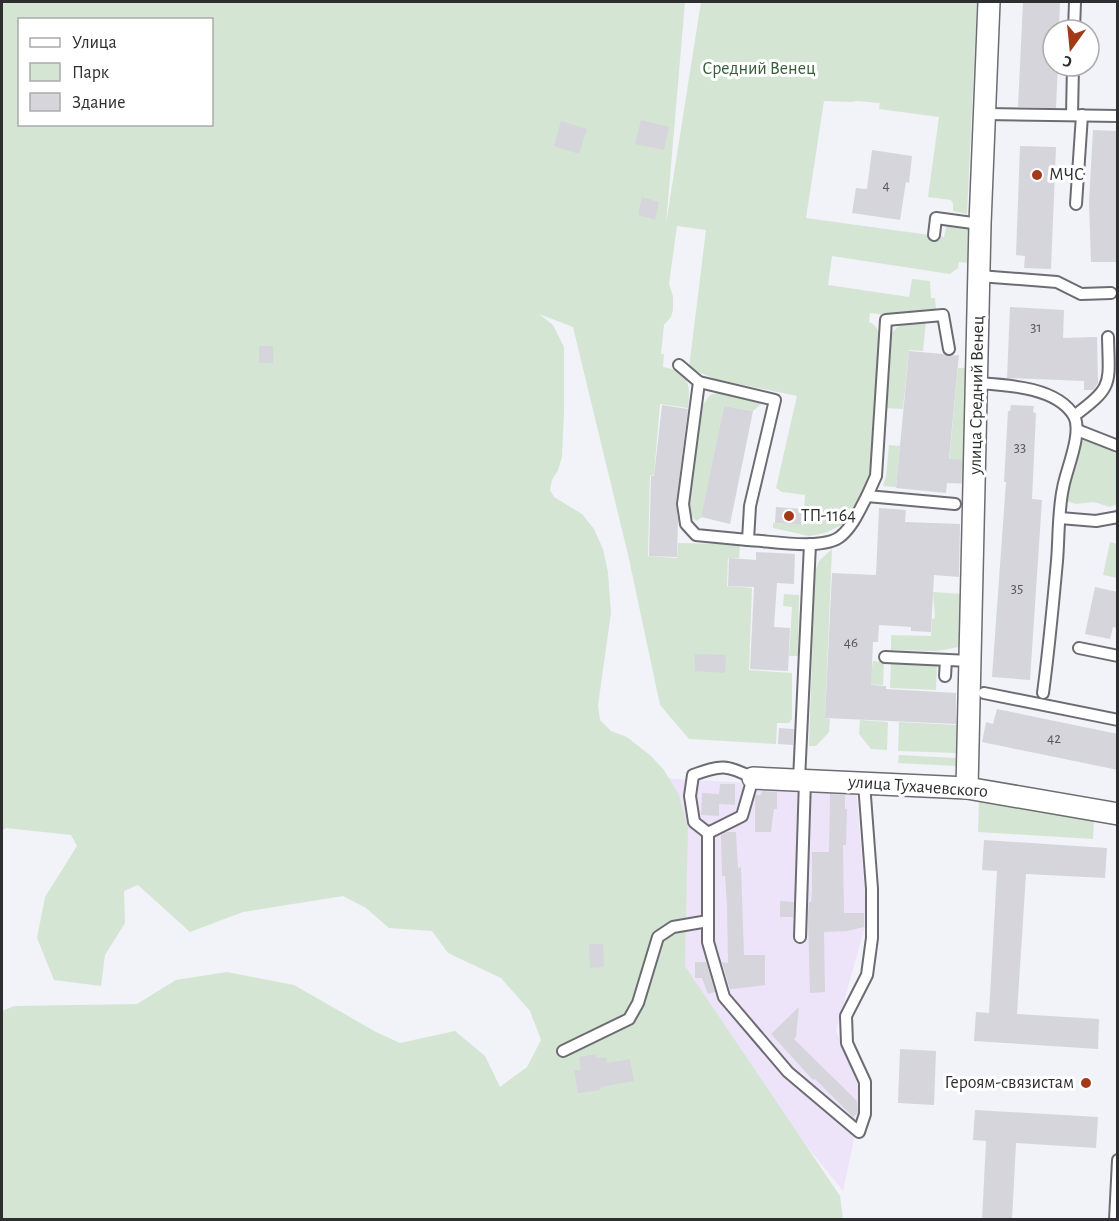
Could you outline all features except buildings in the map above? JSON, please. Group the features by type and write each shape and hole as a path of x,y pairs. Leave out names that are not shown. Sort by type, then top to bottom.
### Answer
{"street":[{"name":"улица Средний Венец","path":"967,788 980,224 989,2"},
{"name":"улица Тухачевского","path":"753,778 967,788 1118,813"}],"lane":[{"path":"1075,18 1076,2"},
{"path":"1074,78 1077,115 1076,204"},
{"path":"985,114 1118,116"},
{"path":"934,235 936,218 980,224"},
{"path":"979,276 1058,282 1081,294 1111,293"},
{"path":"699,382 683,504 686,524 696,535 810,544 833,541 844,534 876,476 886,320 943,315 949,349"},
{"path":"1074,416 1098,398 1109,381 1108,337"},
{"path":"679,365 699,382 775,400 750,506 748,540"},
{"path":"977,383 1003,385 1037,392 1064,405 1074,416 1077,430 1062,488 1050,642 1043,693"},
{"path":"1077,430 1118,446"},
{"path":"867,496 955,504"},
{"path":"1060,518 1096,521 1118,517"},
{"path":"800,937 802,780 810,544"},
{"path":"1079,648 1118,656"},
{"path":"885,657 970,661"},
{"path":"945,676 946,660"},
{"path":"984,693 1118,720"},
{"path":"716,767 733,768 753,778 742,816 708,833 694,822 690,796 693,775 716,767"},
{"path":"708,833 708,942 724,997 788,1072 859,1132 865,1114 865,1082 847,1042 846,1016 867,975 872,938 872,889 864,783"},
{"path":"563,1051 629,1019 638,1003 658,937 673,927 708,921"},
{"path":"1115,1220 1118,1160"}],"shaded area":[{"path":"659,778 856,789 867,919 836,1031 863,1097 843,1191 665,970"}],"green space":[{"name":"Средний Венец","path":"2,2 685,2 666,224 701,2 977,2 967,214 953,211 951,200 928,197 939,117 879,109 880,103 824,101 806,218 944,237 947,224 968,227 968,263 959,262 958,268 950,274 832,256 828,285 909,297 912,279 930,281 931,298 935,298 936,309 886,315 870,313 869,322 877,328 880,344 871,477 851,515 842,525 825,533 809,536 773,528 773,523 803,525 805,495 782,492 776,488 797,396 715,379 689,368 706,230 677,226 669,284 673,296 673,310 671,317 664,325 661,354 664,354 663,367 683,375 688,386 689,400 688,408 660,404 654,475 650,476 648,556 677,558 678,543 740,545 739,558 728,558 727,586 752,588 749,670 792,673 792,719 789,723 777,723 776,744 689,739 660,705 629,559 573,327 539,314 553,325 564,347 562,457 550,490 554,497 582,514 594,529 603,549 608,572 611,613 598,705 600,720 611,731 627,737 651,756 664,770 679,795 688,828 685,966 840,1196 843,1219 2,1219 2,1011 14,1006 137,1004 176,980 227,972 294,985 376,1032 400,1043 455,1031 485,1056 500,1087 527,1067 541,1040 530,1011 501,978 448,953 432,931 389,928 366,908 343,896 243,912 190,932 138,885 124,891 125,923 105,955 101,986 54,980 37,938 45,897 77,846 71,835 6,828 2,831"},
{"path":"926,321 923,351 909,350 903,409 885,408 893,331 910,323"},
{"path":"966,356 964,484 947,483 958,368 965,368"},
{"path":"722,392 760,401 761,404 753,411 724,406 701,518 696,521 689,513 689,503 703,405 710,395"},
{"path":"1086,439 1107,446 1117,455 1118,504 1110,507 1094,502 1076,504 1067,501 1066,491 1073,473 1075,451 1077,445"},
{"path":"889,445 900,446 896,487 883,486"},
{"path":"1110,542 1117,544 1117,578 1103,575"},
{"path":"832,549 825,718 830,719 829,732 816,746 809,746 815,571 819,561"},
{"path":"933,592 962,594 959,647 937,651 891,650 891,635 931,636 932,619 935,618"},
{"path":"784,594 799,595 798,656 789,656 792,607 783,606"},
{"path":"873,661 884,662 883,685 858,684 858,666 872,667"},
{"path":"891,662 937,664 936,690 890,688"},
{"path":"860,720 888,722 887,750 871,749 859,734"},
{"path":"899,722 957,725 956,753 898,751"},
{"path":"899,755 956,758 956,766 898,763"},
{"path":"979,800 1094,820 1093,839 978,832"}],"place":[{"name":"МЧС","path":"1037,175"},
{"name":"ТП-1164","path":"789,516"},
{"name":"Героям-связистам","path":"1086,1083"}]}
